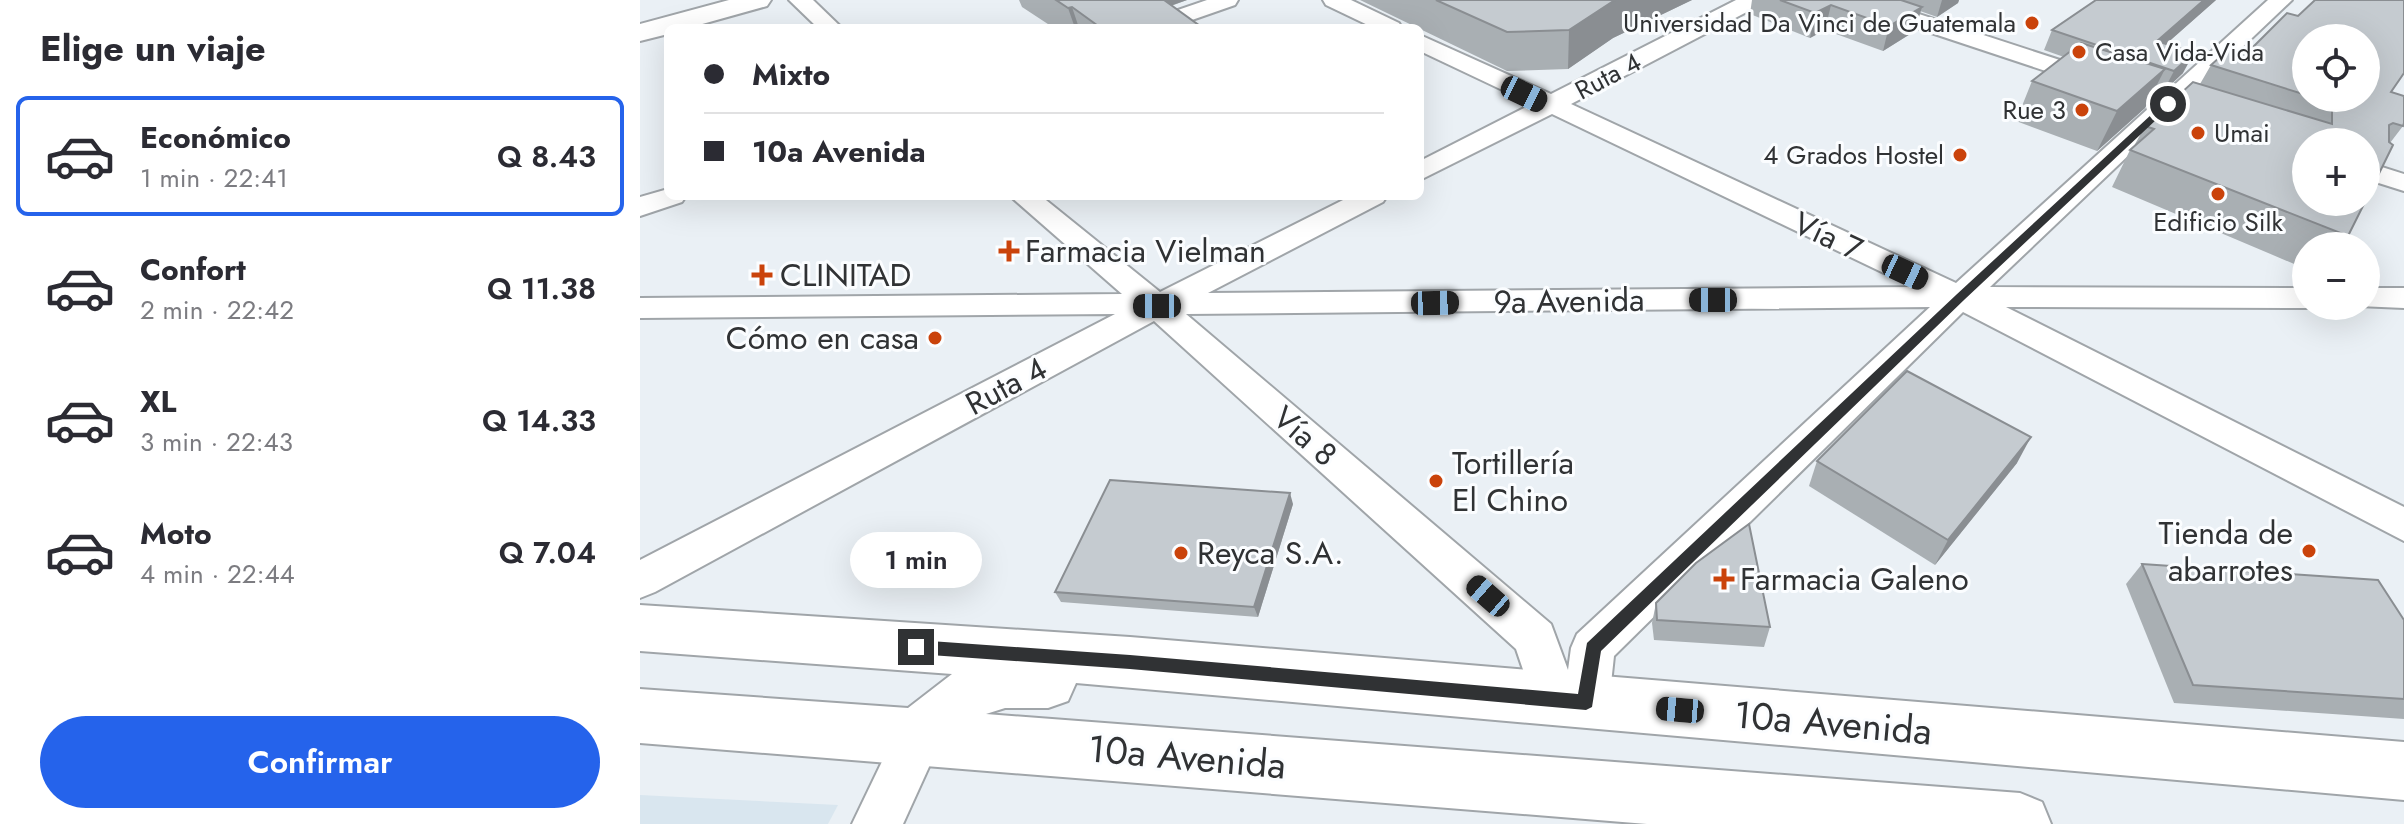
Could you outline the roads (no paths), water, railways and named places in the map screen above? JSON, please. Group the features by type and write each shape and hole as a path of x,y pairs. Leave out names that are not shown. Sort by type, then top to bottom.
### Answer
{"main road":[{"path":"640,18 706,0"},
{"path":"672,24 758,0"},
{"path":"640,33 664,26"},
{"name":"10a Avenida","path":"640,628 1130,662 2404,771"},
{"path":"919,736 968,691 989,682 1010,680 1438,710 1491,694"},
{"name":"10a Avenida","path":"640,716 2020,824"}],"street":[{"path":"800,0 827,24"},
{"path":"1159,24 1227,0"},
{"path":"1334,0 1383,24"},
{"name":"Ruta 4","path":"1424,170 1752,0"},
{"path":"1855,0 2196,113"},
{"path":"1570,701 1593,648 1960,297 2281,0"},
{"name":"Vía 7","path":"1424,44 1960,297 2404,525"},
{"path":"2380,175 2404,183"},
{"path":"640,207 664,199"},
{"name":"Vía 8","path":"1029,200 1157,306 1535,638 1570,701"},
{"name":"Ruta 4","path":"640,580 1157,306 1365,200"},
{"name":"9a Avenida","path":"640,308 1960,297 2292,298"},
{"path":"2380,298 2404,298"},
{"path":"877,824 919,736"}],"place":[{"name":"Universidad Da Vinci de Guatemala","path":"2032,23"},
{"name":"Casa Vida-Vida","path":"2079,52"},
{"name":"Rue 3","path":"2082,110"},
{"name":"Umai","path":"2198,133"},
{"name":"4 Grados Hostel","path":"1960,155"},
{"name":"Edificio Silk","path":"2218,194"},
{"name":"Farmacia Vielman","path":"1009,251"},
{"name":"CLINITAD","path":"762,275"},
{"name":"Cómo en casa","path":"935,338"},
{"name":"Tortillería El Chino","path":"1436,481"},
{"name":"Tienda de abarrotes","path":"2309,551"},
{"name":"Reyca S.A.","path":"1181,553"},
{"name":"Farmacia Galeno","path":"1724,579"}]}
